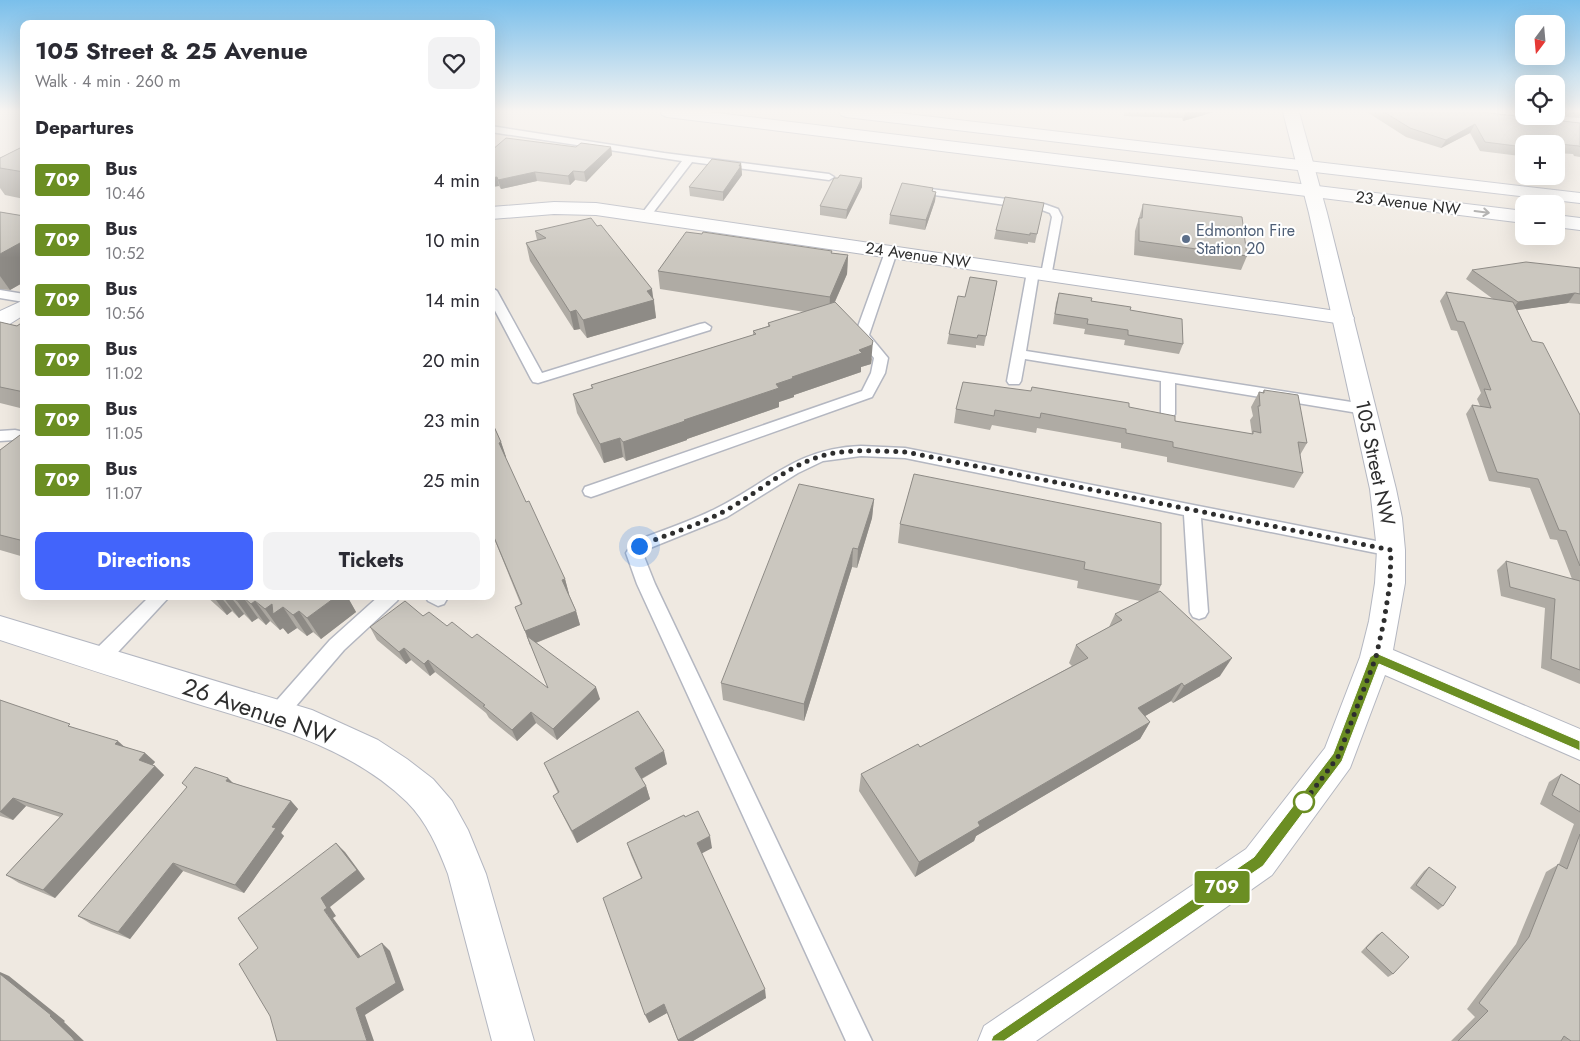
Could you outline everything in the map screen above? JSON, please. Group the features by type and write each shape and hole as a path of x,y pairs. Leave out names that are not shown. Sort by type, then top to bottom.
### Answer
{"street":[{"name":"23 Avenue NW","path":"1061,161 1515,216"},
{"path":"1147,161 1258,172 1305,166"},
{"name":"23 Avenue NW","path":"1259,161 1580,198"},
{"name":"105 Street NW","path":"999,1041 1259,862 1338,757 1376,657 1390,583 1391,550 1388,518 1343,318 1304,161"},
{"path":"1312,191 1321,185 1345,183 1515,200"},
{"path":"1565,205 1580,206"},
{"name":"24 Avenue NW","path":"495,213 575,208 645,216 1343,318"},
{"path":"1565,222 1580,224"},
{"path":"0,320 20,308"},
{"name":"26 Avenue NW","path":"0,628 312,724 366,751 395,770 420,790 439,813 456,843 467,874 513,1041"},
{"path":"1376,657 1580,745"}],"lane":[{"path":"645,216 688,161"},
{"path":"701,161 829,178"},
{"path":"931,192 1044,207 1054,211 1057,217 1040,273 1014,381"},
{"path":"591,491 867,394 878,373 881,358 862,335 891,252"},
{"path":"0,294 20,297"},
{"path":"495,298 538,379 705,327"},
{"path":"1019,354 1364,409"},
{"path":"1168,378 1168,414"},
{"path":"0,436 20,436"},
{"path":"859,1041 692,684 634,553 639,546 721,513 791,469 818,457 836,453 872,451 906,452 1391,550"},
{"path":"1192,511 1198,612"},
{"path":"99,658 157,600"},
{"path":"276,714 337,645 387,600"}],"building":[{"path":"0,161 20,161 20,171 0,168"},
{"path":"495,161 596,161 584,172 573,171 568,176 535,172 498,180 497,177 495,177"},
{"path":"711,161 741,163 739,166 741,166 723,192 689,187"},
{"path":"840,175 862,178 847,210 820,206 834,178 838,178"},
{"path":"902,183 933,188 932,191 936,192 926,220 890,215"},
{"path":"1005,197 1044,203 1037,234 1030,233 1030,235 996,230"},
{"path":"1143,204 1242,217 1247,256 1139,241 1139,218 1142,218"},
{"path":"0,212 20,215 20,243 0,254"},
{"path":"591,218 597,226 601,225 652,289 647,291 654,300 583,320 576,310 570,312 526,243 546,238 535,231"},
{"path":"686,232 702,234 703,232 848,255 830,297 658,271"},
{"path":"1526,262 1580,268 1580,294 1575,293 1518,302 1472,270"},
{"path":"970,277 997,281 986,336 978,335 977,338 949,334 958,296 965,297"},
{"path":"1446,292 1513,302 1532,341 1543,343 1580,415 1580,566 1566,531 1559,530 1538,479 1497,472 1472,405 1491,408 1484,389 1491,390 1464,322 1457,321"},
{"path":"1059,293 1092,298 1091,301 1131,307 1130,310 1182,319 1183,344 1128,335 1128,330 1087,324 1088,319 1055,314"},
{"path":"835,302 873,341 872,345 859,350 862,353 776,384 779,388 623,442 620,438 600,444 573,394 593,388 591,385 756,334 753,331 770,326 768,323"},
{"path":"0,322 17,326 20,324 20,391 0,387"},
{"path":"963,382 1031,391 1032,387 1129,403 1129,407 1175,416 1175,421 1253,434 1253,431 1261,433 1258,406 1260,406 1259,392 1264,393 1264,390 1298,395 1307,443 1298,442 1303,473 1173,447 1173,442 1126,433 1126,429 1041,413 1040,418 995,410 994,416 956,409"},
{"path":"495,429 501,442 499,443 526,502 529,501 565,579 562,580 576,611 525,631 515,607 522,604 495,540"},
{"path":"20,435 20,540 0,535 0,450"},
{"path":"914,474 1161,523 1161,585 1084,569 1085,562 900,524"},
{"path":"799,484 874,499 858,549 853,548 804,704 721,683"},
{"path":"1506,561 1580,581 1580,670 1551,659 1555,599 1510,587"},
{"path":"1160,591 1232,658 1184,686 1182,683 1138,708 1150,722 978,822 980,826 919,862 861,774 918,744 920,747 1088,658 1076,645 1122,620 1115,614"},
{"path":"246,600 332,600 307,618 299,611 293,615 283,607 273,614 272,604 265,609 255,601 251,604"},
{"path":"405,601 423,616 429,612 447,626 452,622 472,638 477,634 548,688 527,636 596,687 553,729 531,712 512,730 483,706 485,705 428,660 424,664 404,648 399,652 370,627"},
{"path":"0,700 70,724 68,726 118,741 115,744 145,753 139,760 155,766 43,890 6,875 63,814 13,798 0,812"},
{"path":"638,711 664,751 635,768 646,786 572,831 553,796 559,792 544,763"},
{"path":"195,767 228,778 226,781 291,801 272,827 276,828 235,885 173,863 118,932 78,916 187,787 182,783"},
{"path":"1561,774 1580,785 1580,812 1552,795"},
{"path":"698,811 710,836 697,843 765,989 678,1040 664,1004 645,1015 603,898 642,878 627,843 684,815 685,817"},
{"path":"1580,834 1580,1041 1571,1041 1564,1036 1561,1041 1458,1041 1488,1011 1479,1003 1529,937 1558,864 1567,869"},
{"path":"336,843 357,870 321,898 327,908 324,910 358,958 382,943 396,983 356,1008 367,1041 277,1041 270,1016 239,964 258,948 238,918"},
{"path":"1429,867 1456,887 1443,906 1416,885"},
{"path":"1382,932 1409,957 1393,974 1366,948"},
{"path":"0,974 51,1015 75,1041 0,1041"}],"bus line":[{"name":"709","path":"999,1041 1259,862 1338,757 1376,657 1580,745"}],"place":[{"name":"Edmonton Fire Station 20","path":"1186,239"}],"route":[{"path":"639,546 721,513 791,469 818,457 836,453 872,451 906,452 1391,550 1390,583 1376,657 1338,757 1304,802"}]}
